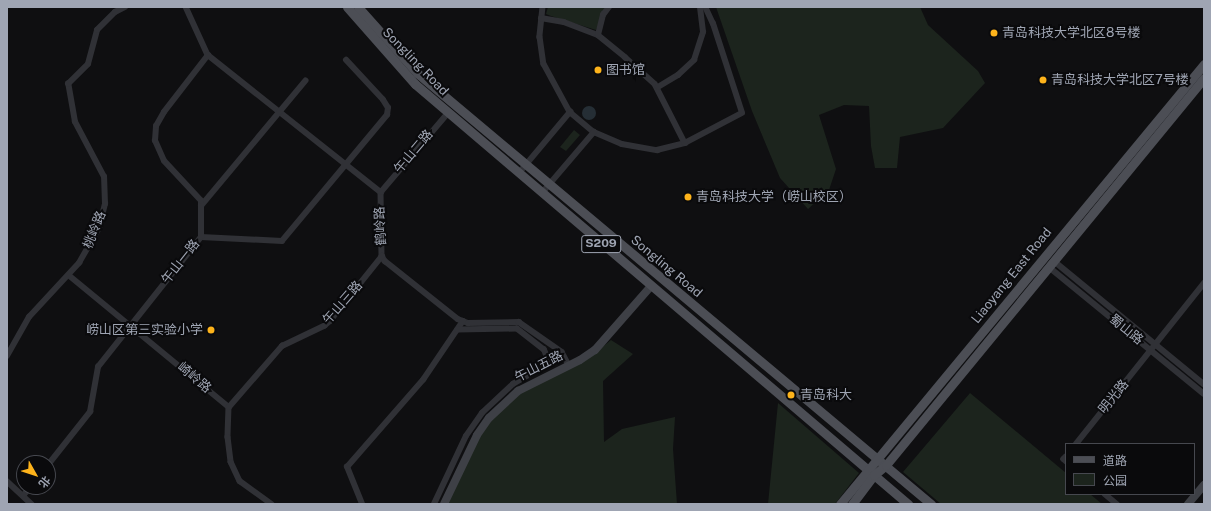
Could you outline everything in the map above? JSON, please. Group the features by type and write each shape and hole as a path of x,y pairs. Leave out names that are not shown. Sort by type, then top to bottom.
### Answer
{"main road":[{"name":"Songling Road","path":"347,7 415,84 908,504"},
{"name":"Songling Road","path":"358,7 417,73 931,504"},
{"name":"Liaoyang East Road","path":"852,504 878,459 1204,64"},
{"name":"Liaoyang East Road","path":"840,504 870,471 886,465 1204,78"}],"street":[{"name":"桃岭路","path":"7,356 29,317 70,276 86,253 99,228 105,204 106,189 99,163 75,122 68,84 88,64 97,30 115,12 125,7"},
{"name":"鹤岭路","path":"186,7 208,55 381,192 382,256 422,292 463,321"},
{"path":"543,7 541,18 544,64 570,112 594,132 622,144 657,150 685,143 742,113 713,24 705,7"},
{"path":"598,35 603,15 609,7"},
{"path":"658,88 678,75 694,60 703,32 700,7"},
{"path":"541,18 564,22 598,35 658,88 685,143"},
{"path":"201,206 201,201 164,161 156,141 156,126 164,112 208,55"},
{"path":"201,237 282,241 387,115 388,108 346,60"},
{"path":"201,206 304,81"},
{"path":"519,173 570,112"},
{"name":"午山二路","path":"381,192 448,113"},
{"path":"542,193 594,132"},
{"name":"午山一路","path":"56,455 90,412 98,366 201,237 201,206"},
{"name":"午山三路","path":"229,407 282,346 324,326 330,321 382,256"},
{"name":"蜀山路","path":"1051,264 1156,344 1204,384"},
{"name":"蜀山路","path":"1051,264 1204,394"},
{"name":"崎岭路","path":"70,276 229,407"},
{"name":"明光路","path":"1156,344 1204,283"},
{"name":"午山五路","path":"444,504 477,434 489,418 518,391 595,350 608,338 651,286"},
{"name":"明光路","path":"1077,443 1151,350 1204,289"},
{"path":"362,504 347,467 412,393 463,321 519,322 562,352 569,365"},
{"path":"434,504 466,436 482,413 512,384 540,369 548,360 544,350 517,329 458,330"},
{"path":"229,407 228,437 231,462 240,481 272,504"},
{"path":"7,482 32,504"},
{"path":"1188,504 1204,485"},
{"path":"1106,495 1116,504"}],"green space":[{"path":"548,7 605,7 596,30 546,14"},
{"path":"716,7 920,7 928,25 978,71 985,83 943,128 900,137 897,168 875,168 871,146 869,106 844,105 819,115 836,169 829,190 808,209 780,178 752,111"},
{"path":"574,130 580,135 566,151 560,147"},
{"path":"611,340 633,354 603,381 604,442 622,429 675,417 673,449 677,504 447,504 479,436 514,397 594,354"},
{"path":"970,393 1065,472 1065,495 1091,495 1102,504 941,504 903,472"},
{"path":"778,403 859,473 835,504 768,504"}],"shaded area":[{"path":"589,106 594,108 596,113 594,118 589,120 584,118 582,113 584,108"}],"place":[{"name":"青岛科技大学北区8号楼","path":"994,33"},
{"name":"图书馆","path":"598,70"},
{"name":"青岛科技大学北区7号楼","path":"1043,80"},
{"name":"青岛科技大学（崂山校区）","path":"688,197"},
{"name":"崂山区第三实验小学","path":"211,330"},
{"name":"青岛科大","path":"791,395"}]}
